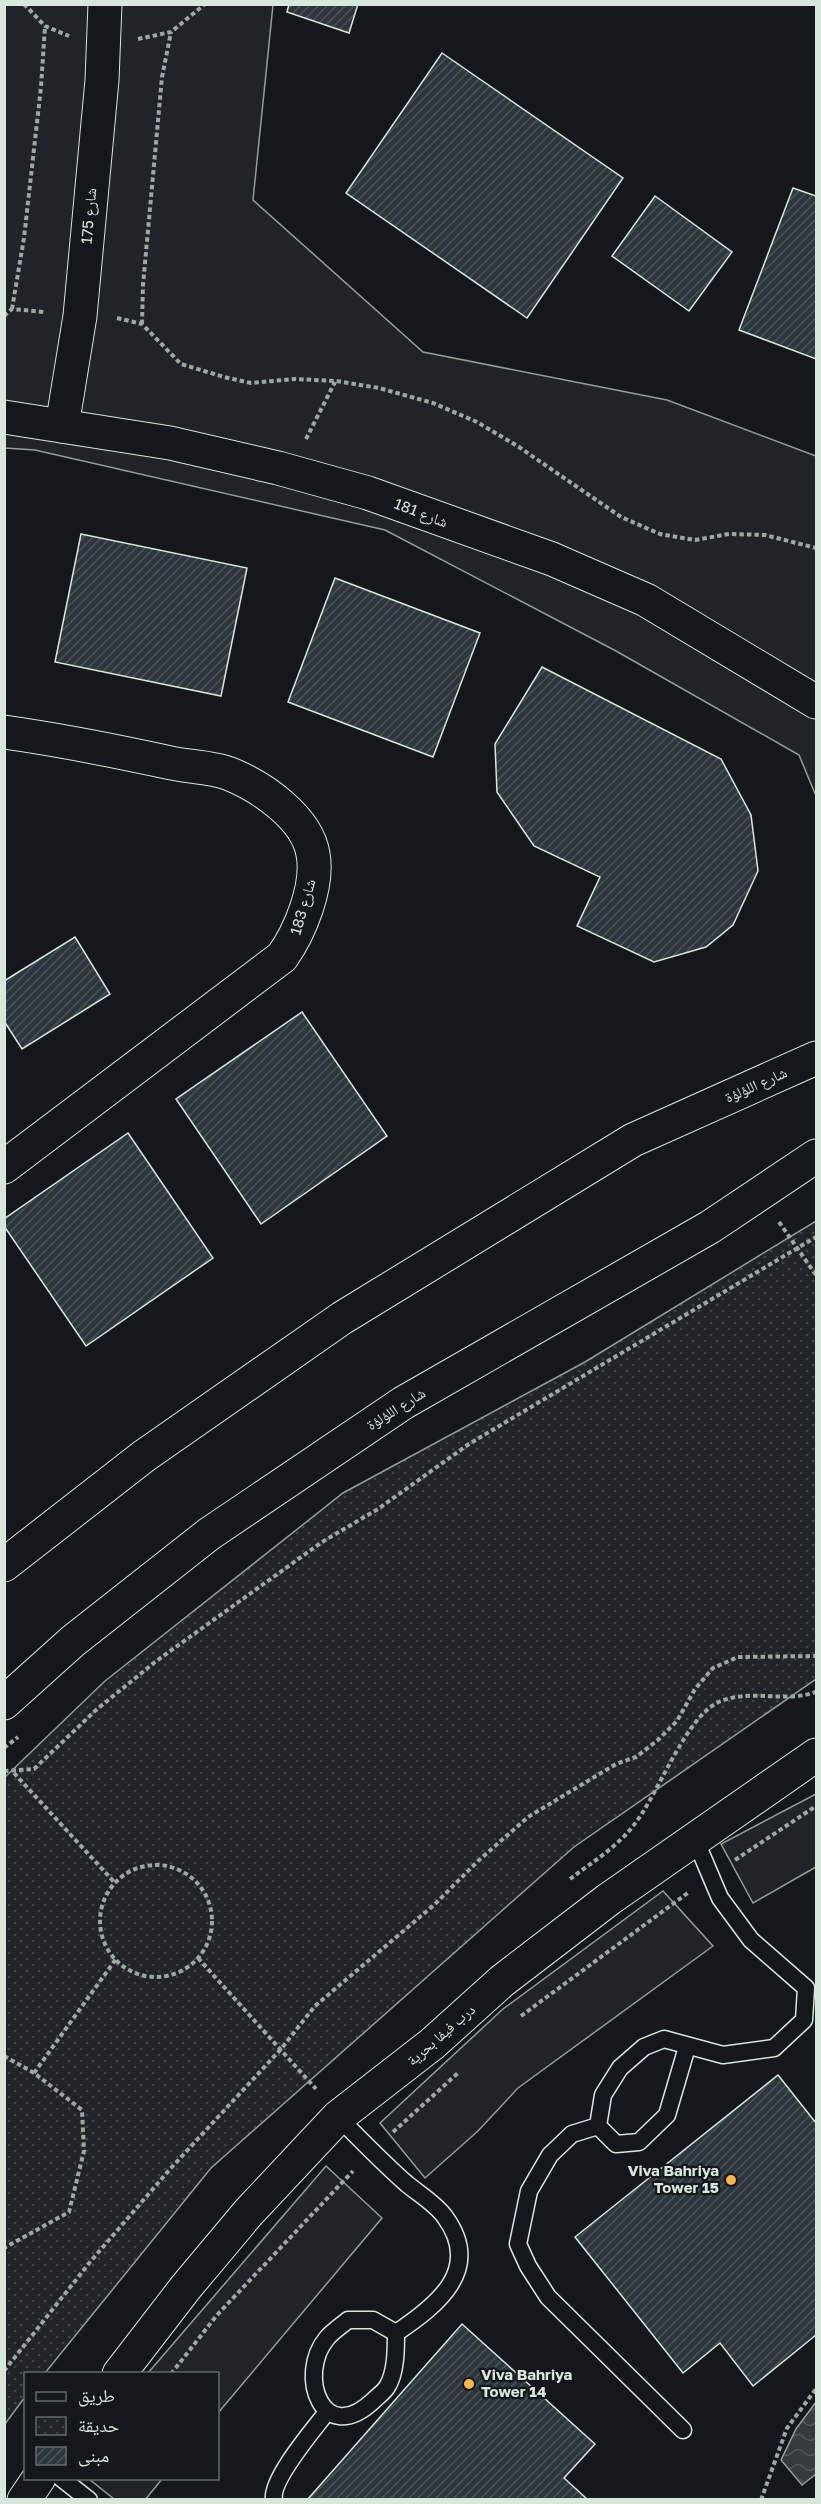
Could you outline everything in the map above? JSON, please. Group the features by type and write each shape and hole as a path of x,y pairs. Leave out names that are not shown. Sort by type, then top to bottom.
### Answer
{"street":[{"name":"شارع 175","path":"62,426 80,316 102,80 105,4"},
{"name":"شارع 181","path":"4,417 170,443 368,493 552,559 646,600 813,698"},
{"name":"شارع 183","path":"4,732 229,774 268,796 304,831 313,853 314,868 304,915 296,938 282,957 4,1167"},
{"name":"شارع اللؤلؤة","path":"4,1565 144,1455 342,1318 633,1140 816,1058"},
{"name":"شارع اللؤلؤة","path":"4,1703 73,1641 209,1534 393,1409 710,1227 816,1156"},
{"name":"درب فيفا بحرية","path":"120,2372 186,2287 248,2213 338,2117 432,2044 502,1981 609,1899 816,1755"},
{"path":"24,2499 38,2480"}],"lane":[{"path":"598,2126 603,2095 620,2068 644,2047 664,2039 723,2055 774,2048 804,2020 806,1988 751,1940 720,1898 695,1839"},
{"path":"598,2126 616,2144 639,2142 667,2115 687,2047"},
{"path":"338,2117 373,2153 445,2216 461,2247 457,2272 433,2308 396,2333"},
{"path":"598,2126 572,2134 550,2155 529,2191 518,2244 528,2266 549,2297 683,2430"},
{"path":"348,2320 373,2320 396,2333 396,2355 388,2387 364,2409 345,2417 327,2412 315,2396 315,2363 326,2339 348,2320"},
{"path":"274,2499 273,2495 280,2477 327,2412"},
{"path":"64,2480 89,2499"}],"path":[{"path":"24,4 45,26 73,38 102,42 142,39 171,32 205,4"},
{"path":"4,316 12,309 24,238 41,87 45,26"},
{"path":"142,324 143,285 162,77 171,32"},
{"path":"12,309 114,317 142,324 181,364 251,383 294,379 336,381 379,388 434,403 477,423 519,447 621,517 660,534 695,540 729,534 765,535 816,548"},
{"path":"296,473 311,425 336,381"},
{"path":"777,1219 816,1275"},
{"path":"4,1771 34,1769 96,1710 155,1662 322,1542 378,1509 469,1444 816,1237"},
{"path":"4,2371 90,2262 171,2168 281,2049 315,2006 434,1905 477,1861 528,1817 616,1764 636,1757 658,1740 677,1721 695,1689 713,1668 738,1657 816,1656"},
{"path":"4,1748 22,1733"},
{"path":"14,1772 115,1883"},
{"path":"520,2017 711,1876 816,1806"},
{"path":"148,1865 167,1866 183,1871 196,1881 206,1894 212,1910 212,1927 207,1943 198,1958 171,1975 156,1977 127,1968 116,1959 107,1946 100,1918 104,1899 115,1883 130,1871 148,1865"},
{"path":"198,1958 281,2049 338,2117"},
{"path":"34,2073 116,1959"},
{"path":"4,2056 34,2073 82,2110 84,2151 69,2212 4,2248"},
{"path":"172,2372 217,2315 334,2190 462,2070"},
{"path":"761,2499 787,2428 816,2389"}],"green space":[{"path":"4,5 273,5 253,200 423,352 667,400 816,456 816,796 799,755 616,651 385,530 35,450 5,448"},
{"path":"816,1221 816,1679 574,1847 211,2168 46,2372 24,2372 24,2398 5,2424 5,1777 105,1681 343,1493 585,1362"},
{"path":"816,1794 816,1867 753,1903 721,1844"},
{"path":"663,1891 713,1946 518,2088 478,2131 425,2178 380,2123 503,2009"},
{"path":"326,2166 382,2218 219,2412 219,2372 149,2372"},
{"path":"90,2480 161,2480 145,2500 114,2499"}],"water":[{"path":"816,2402 816,2474 802,2485 781,2460 796,2429"}],"building":[{"path":"289,4 358,4 349,33 287,12"},
{"path":"442,53 623,178 527,318 346,193"},
{"path":"793,188 816,196 816,359 739,330"},
{"path":"655,196 732,252 689,311 612,256"},
{"path":"81,534 247,568 221,696 55,662"},
{"path":"335,578 480,633 433,757 288,702"},
{"path":"542,667 721,759 751,815 758,871 733,925 706,947 654,962 577,926 600,877 534,846 497,792 495,744"},
{"path":"75,937 110,994 22,1049 4,1021 4,981"},
{"path":"302,1012 387,1136 261,1224 176,1099"},
{"path":"128,1133 213,1258 86,1346 4,1226 4,1219"},
{"name":"Viva Bahriya Tower 15","path":"778,2075 816,2123 816,2335 753,2386 720,2343 683,2373 575,2237"},
{"name":"Viva Bahriya Tower 14","path":"462,2324 595,2444 564,2478 588,2500 307,2500"}],"place":[{"name":"Viva Bahriya Tower 15","path":"731,2180"},
{"name":"Viva Bahriya Tower 14","path":"469,2384"}]}
